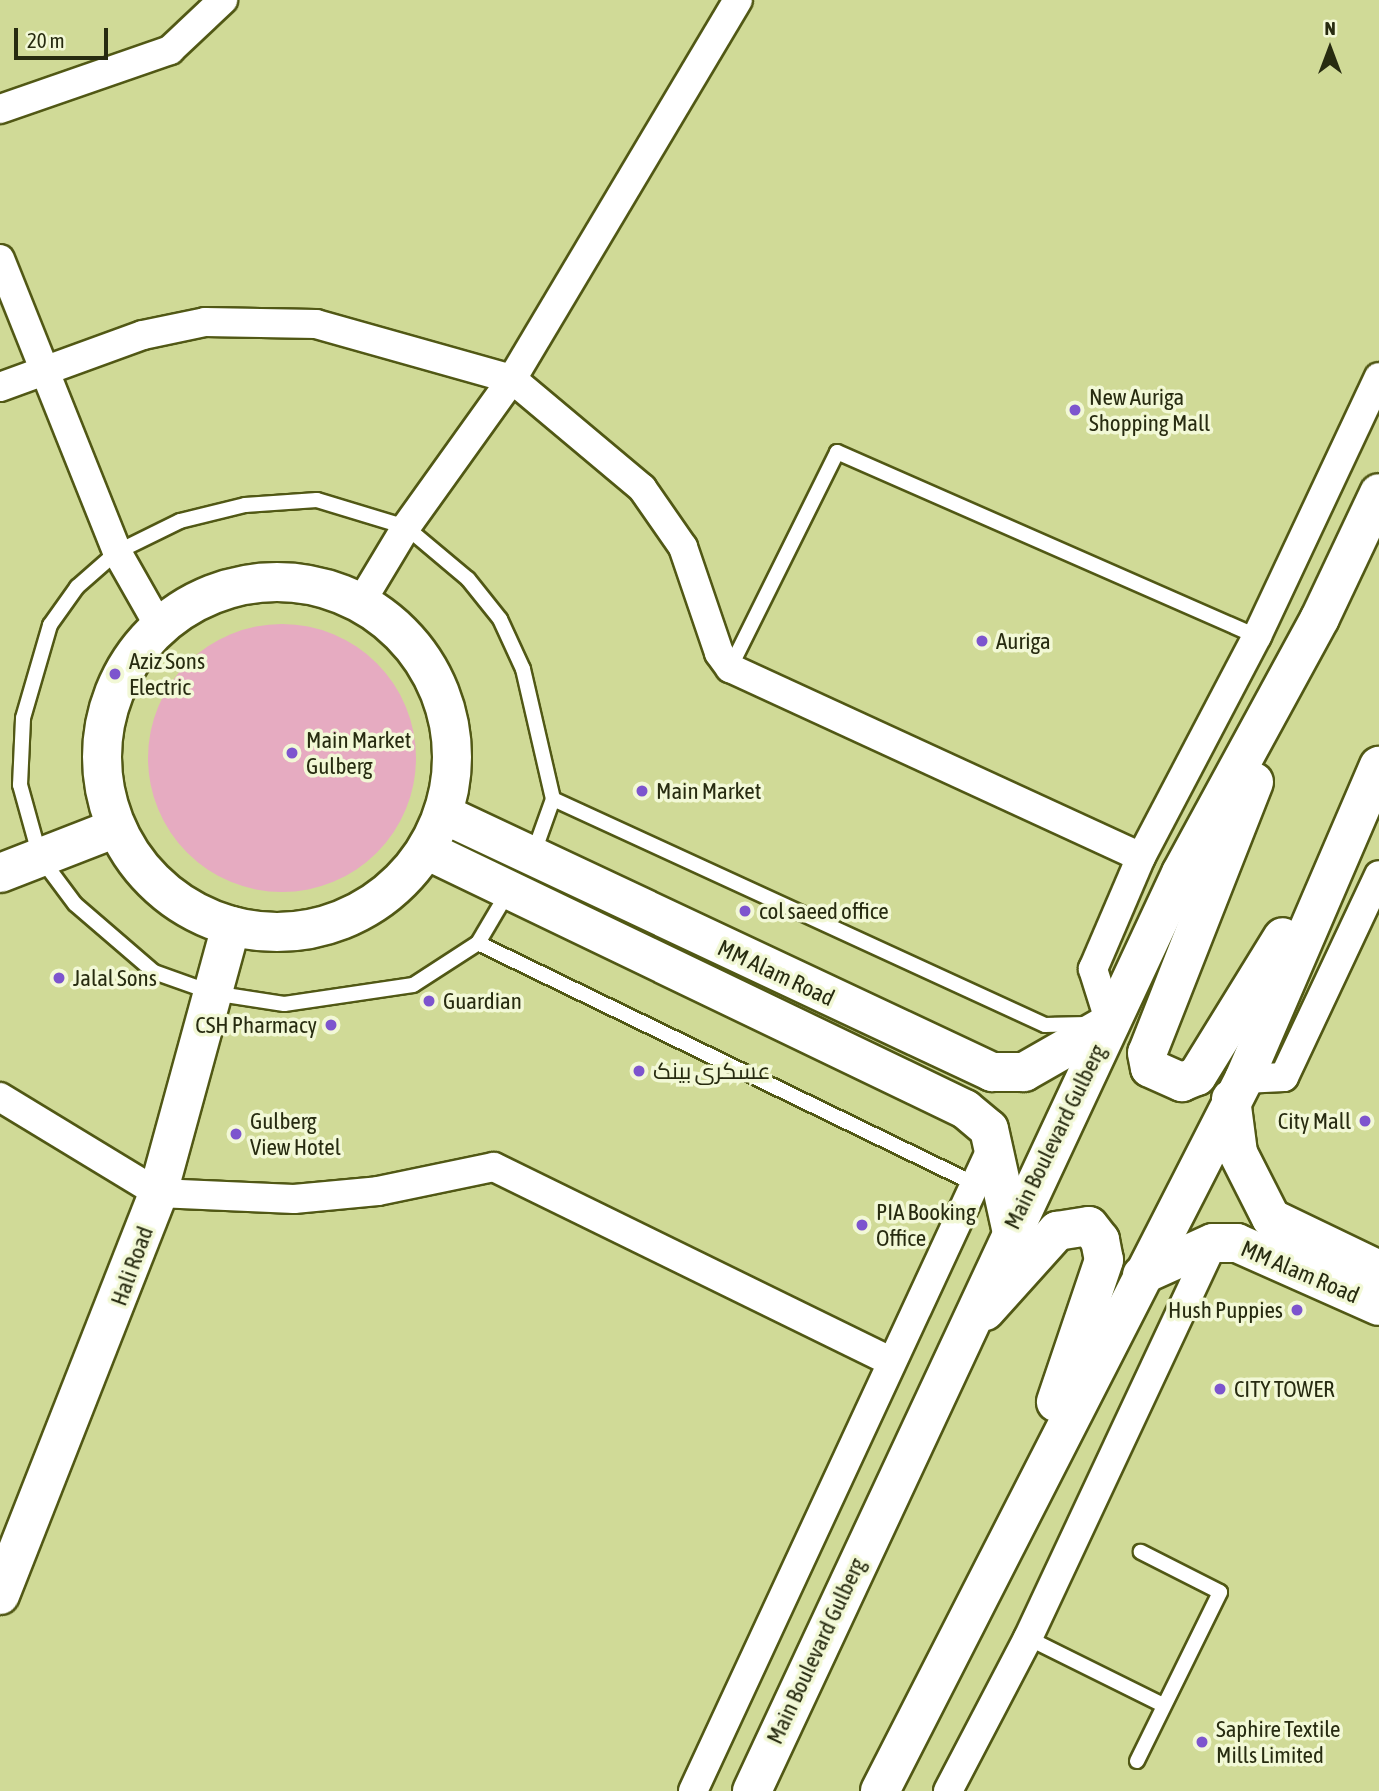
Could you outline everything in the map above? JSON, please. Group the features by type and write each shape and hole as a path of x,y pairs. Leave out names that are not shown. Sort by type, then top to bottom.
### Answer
{"main road":[{"name":"Main Boulevard Gulberg","path":"752,1791 1011,1228 1181,873 1320,618 1379,493"},
{"path":"256,582 310,584 361,602 395,626 441,693 452,733 443,814 426,850 397,884 341,919 275,932 231,926 202,915 151,879 116,828 100,756 104,720 128,664 159,626 204,597 256,582"},
{"path":"1320,618 1147,1053 1150,1068 1182,1082 1198,1076 1352,825"},
{"path":"880,1791 986,1594 1142,1275 1238,1089 1379,766"},
{"name":"MM Alam Road","path":"443,814 531,860 992,1072 1024,1072 1110,1023"},
{"path":"0,873 116,828"},
{"name":"MM Alam Road","path":"426,850 965,1110 994,1143 1011,1228"},
{"name":"Hali Road","path":"0,1595 159,1192 231,926"},
{"name":"MM Alam Road","path":"1238,1089 1238,1153 1271,1218 1379,1270"},
{"path":"960,1338 1057,1231 1089,1226 1104,1260 1095,1294 986,1594"},
{"name":"MM Alam Road","path":"1142,1275 1213,1243 1237,1243 1288,1262 1379,1306"}],"street":[{"path":"0,109 170,50 223,0"},
{"path":"361,602 406,527 512,379 738,0"},
{"path":"0,259 117,552 159,626"},
{"path":"0,387 45,367 205,321 316,324 512,379 642,488 683,547 719,653 730,668 1141,858"},
{"path":"1110,1023 1093,969 1141,858 1257,636 1379,377"},
{"path":"1238,1089 1283,1077 1379,875"},
{"path":"0,1097 159,1192 294,1199 378,1191 494,1167 890,1361"},
{"path":"693,1791 890,1361 994,1143"},
{"path":"948,1791 1028,1638 1213,1243"}],"lane":[{"path":"730,668 837,452 1257,636"},
{"path":"509,891 478,943 414,985 284,1004 213,993 154,972 75,904 40,858 20,785 23,718 50,625 77,587 117,552 180,521 245,505 317,500 406,527 446,557 500,619 523,669 553,799 531,860"},
{"path":"553,799 1045,1025 1110,1023"},
{"path":"478,943 975,1184"},
{"path":"1137,1761 1161,1704 1220,1592 1141,1552"},
{"path":"1028,1638 1161,1704"}],"shaded area":[{"path":"269,624 295,624 333,634 357,646 377,663 394,683 411,719 416,758 411,797 394,833 377,853 357,870 321,887 295,892 269,892 243,887 207,870 178,843 170,833 153,797 148,771 148,745 153,719 170,683 197,654 207,646 243,629"}],"place":[{"name":"New Auriga Shopping Mall","path":"1075,410"},
{"name":"Auriga","path":"982,641"},
{"name":"Aziz Sons Electric","path":"115,674"},
{"name":"Main Market Gulberg","path":"292,753"},
{"name":"Main Market","path":"642,791"},
{"name":"col saeed office","path":"745,911"},
{"name":"Jalal Sons","path":"59,978"},
{"name":"Guardian","path":"429,1001"},
{"name":"CSH Pharmacy","path":"331,1025"},
{"name":"عسکری بینک","path":"639,1071"},
{"name":"City Mall","path":"1365,1121"},
{"name":"Gulberg View Hotel","path":"236,1134"},
{"name":"PIA Booking Office","path":"862,1225"},
{"name":"Hush Puppies","path":"1297,1310"},
{"name":"CITY TOWER","path":"1220,1389"},
{"name":"Saphire Textile Mills Limited","path":"1202,1742"}]}
